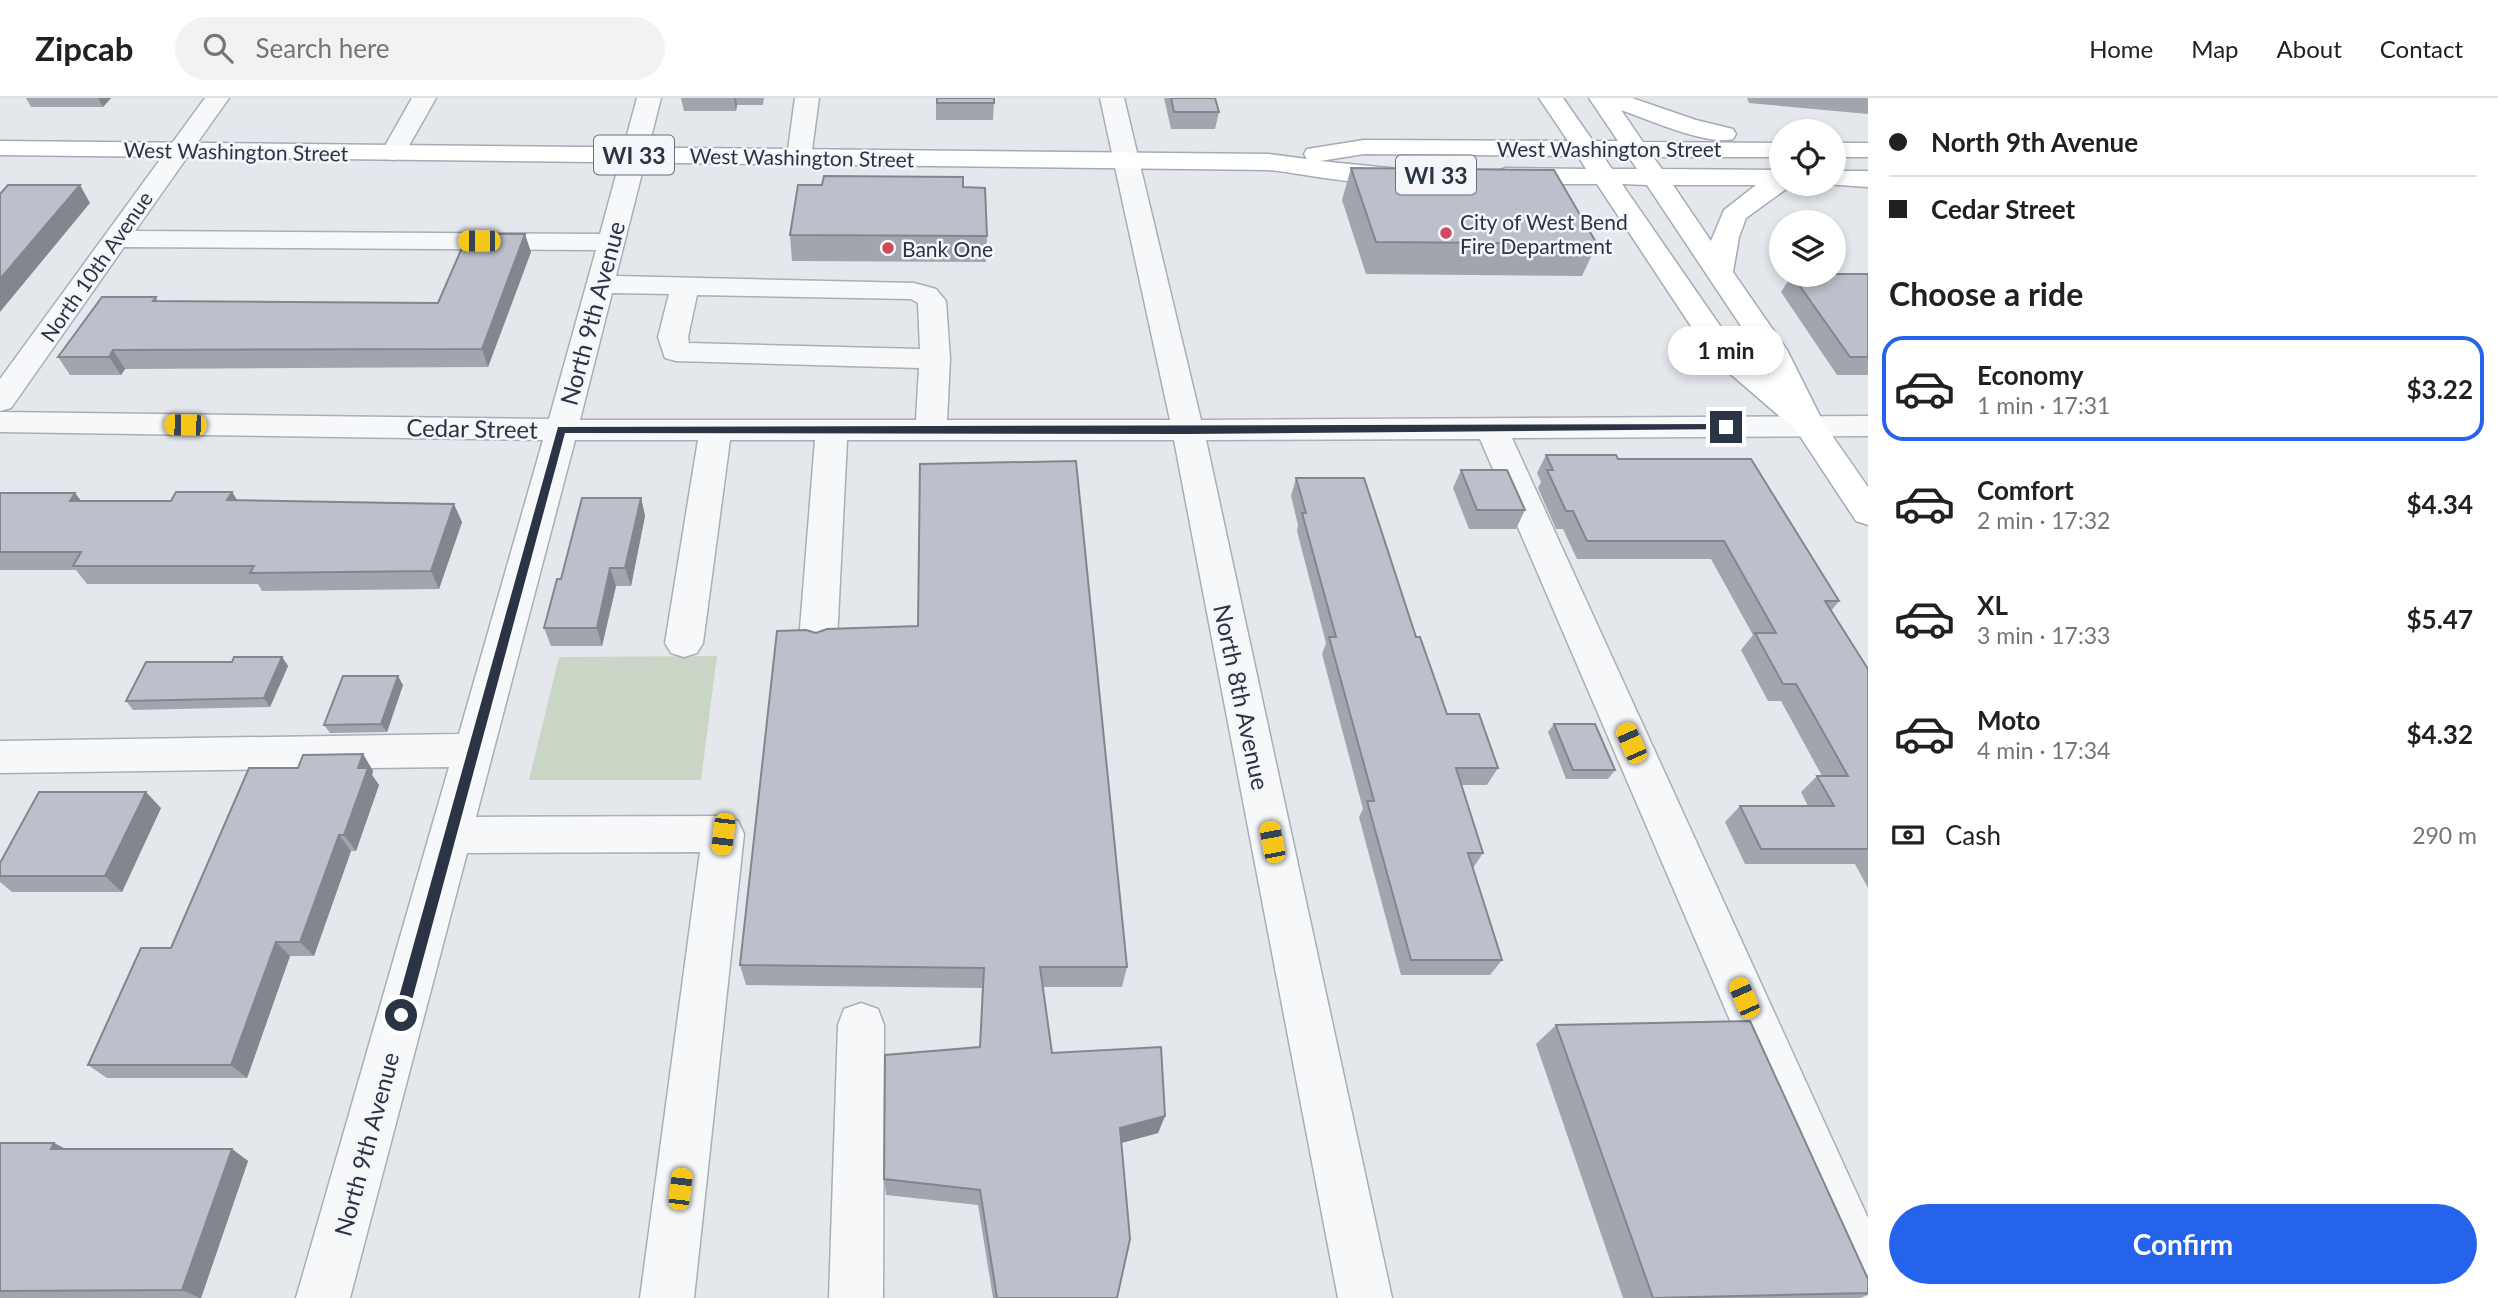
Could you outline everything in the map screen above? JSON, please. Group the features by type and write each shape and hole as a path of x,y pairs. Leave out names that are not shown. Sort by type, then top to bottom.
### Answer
{"main road":[{"path":"1552,98 1723,352 1809,426"},
{"path":"1601,98 1772,350 1809,426 1868,513"},
{"path":"1609,98 1689,126 1769,144"},
{"name":"West Washington Street","path":"1269,162 1364,147 1769,147"},
{"name":"West Washington Street","path":"0,148 1269,162 1373,175 1427,175"},
{"path":"1846,150 1868,150"},
{"name":"West Washington Street","path":"1481,176 1653,176 1769,180"},
{"path":"1846,179 1868,179"},
{"path":"1719,274 1728,222 1740,205 1769,188"}],"street":[{"name":"North 10th Avenue","path":"0,401 217,98"},
{"path":"393,153 424,98"},
{"name":"North 9th Avenue","path":"323,1298 562,430 649,98"},
{"path":"799,157 807,98"},
{"name":"North 8th Avenue","path":"1112,98 1188,430 1365,1298"},
{"path":"115,239 611,242"},
{"path":"600,284 914,291 926,295 932,301 935,359 931,428"},
{"path":"685,285 673,337 676,352 935,359"},
{"name":"Cedar Street","path":"0,422 562,430 1868,426"},
{"path":"1491,428 1868,1278"},
{"path":"684,643 716,430"},
{"path":"818,641 832,430"},
{"path":"0,757 474,750"},
{"path":"450,835 723,834 667,1298"},
{"path":"856,1298 860,1025"}],"green space":[{"path":"717,656 701,780 529,780 559,657"}],"building":[{"path":"937,98 994,98 994,103 937,103"},
{"path":"1171,98 1215,98 1219,112 1174,112"},
{"path":"1351,168 1554,170 1597,244 1376,242"},
{"path":"824,176 963,177 963,187 985,188 987,236 790,235 798,185 822,185"},
{"path":"8,185 80,185 0,279 0,194"},
{"path":"468,234 525,234 482,349 113,350 109,357 58,357 102,297 156,297 153,301 438,303"},
{"path":"1846,274 1868,274 1868,357 1850,357 1800,287 1846,287"},
{"path":"1546,455 1616,455 1618,459 1751,459 1839,601 1825,601 1868,669 1868,849 1761,849 1740,806 1834,806 1817,776 1848,776 1796,684 1783,684 1755,633 1776,633 1724,541 1587,541 1573,511 1566,511 1547,470 1553,470"},
{"path":"1076,461 1127,967 1040,967 1052,1053 1161,1047 1165,1116 1120,1128 1130,1239 1117,1298 997,1298 980,1190 884,1179 885,1055 980,1047 984,968 740,965 777,631 806,630 816,633 827,629 918,626 920,464"},
{"path":"1461,470 1507,470 1525,510 1477,510"},
{"path":"1296,478 1364,478 1416,637 1420,637 1447,714 1479,714 1498,768 1456,768 1483,853 1468,853 1502,960 1411,960 1367,801 1374,801 1329,637 1336,637 1302,513 1306,513"},
{"path":"176,492 232,492 227,500 454,504 431,571 250,573 254,566 73,566 81,552 0,552 0,493 75,493 70,501 171,501"},
{"path":"582,498 641,498 625,568 610,568 597,628 544,628 557,579 561,579"},
{"path":"234,657 282,657 264,698 126,701 146,662 232,662"},
{"path":"343,676 398,676 381,724 324,725"},
{"path":"1554,724 1595,724 1615,770 1573,770"},
{"path":"363,754 358,768 368,768 344,835 339,835 300,942 276,942 231,1065 88,1065 141,948 171,948 249,768 298,768 303,755"},
{"path":"39,792 146,792 105,876 0,876 0,863"},
{"path":"1750,1021 1868,1279 1868,1293 1653,1298 1556,1025"},
{"path":"0,1143 54,1143 51,1149 232,1149 182,1290 0,1291"}],"place":[{"name":"City of West Bend Fire Department","path":"1446,233"},
{"name":"Bank One","path":"888,248"}],"route":[{"path":"401,1015 562,430 1726,427"}]}
